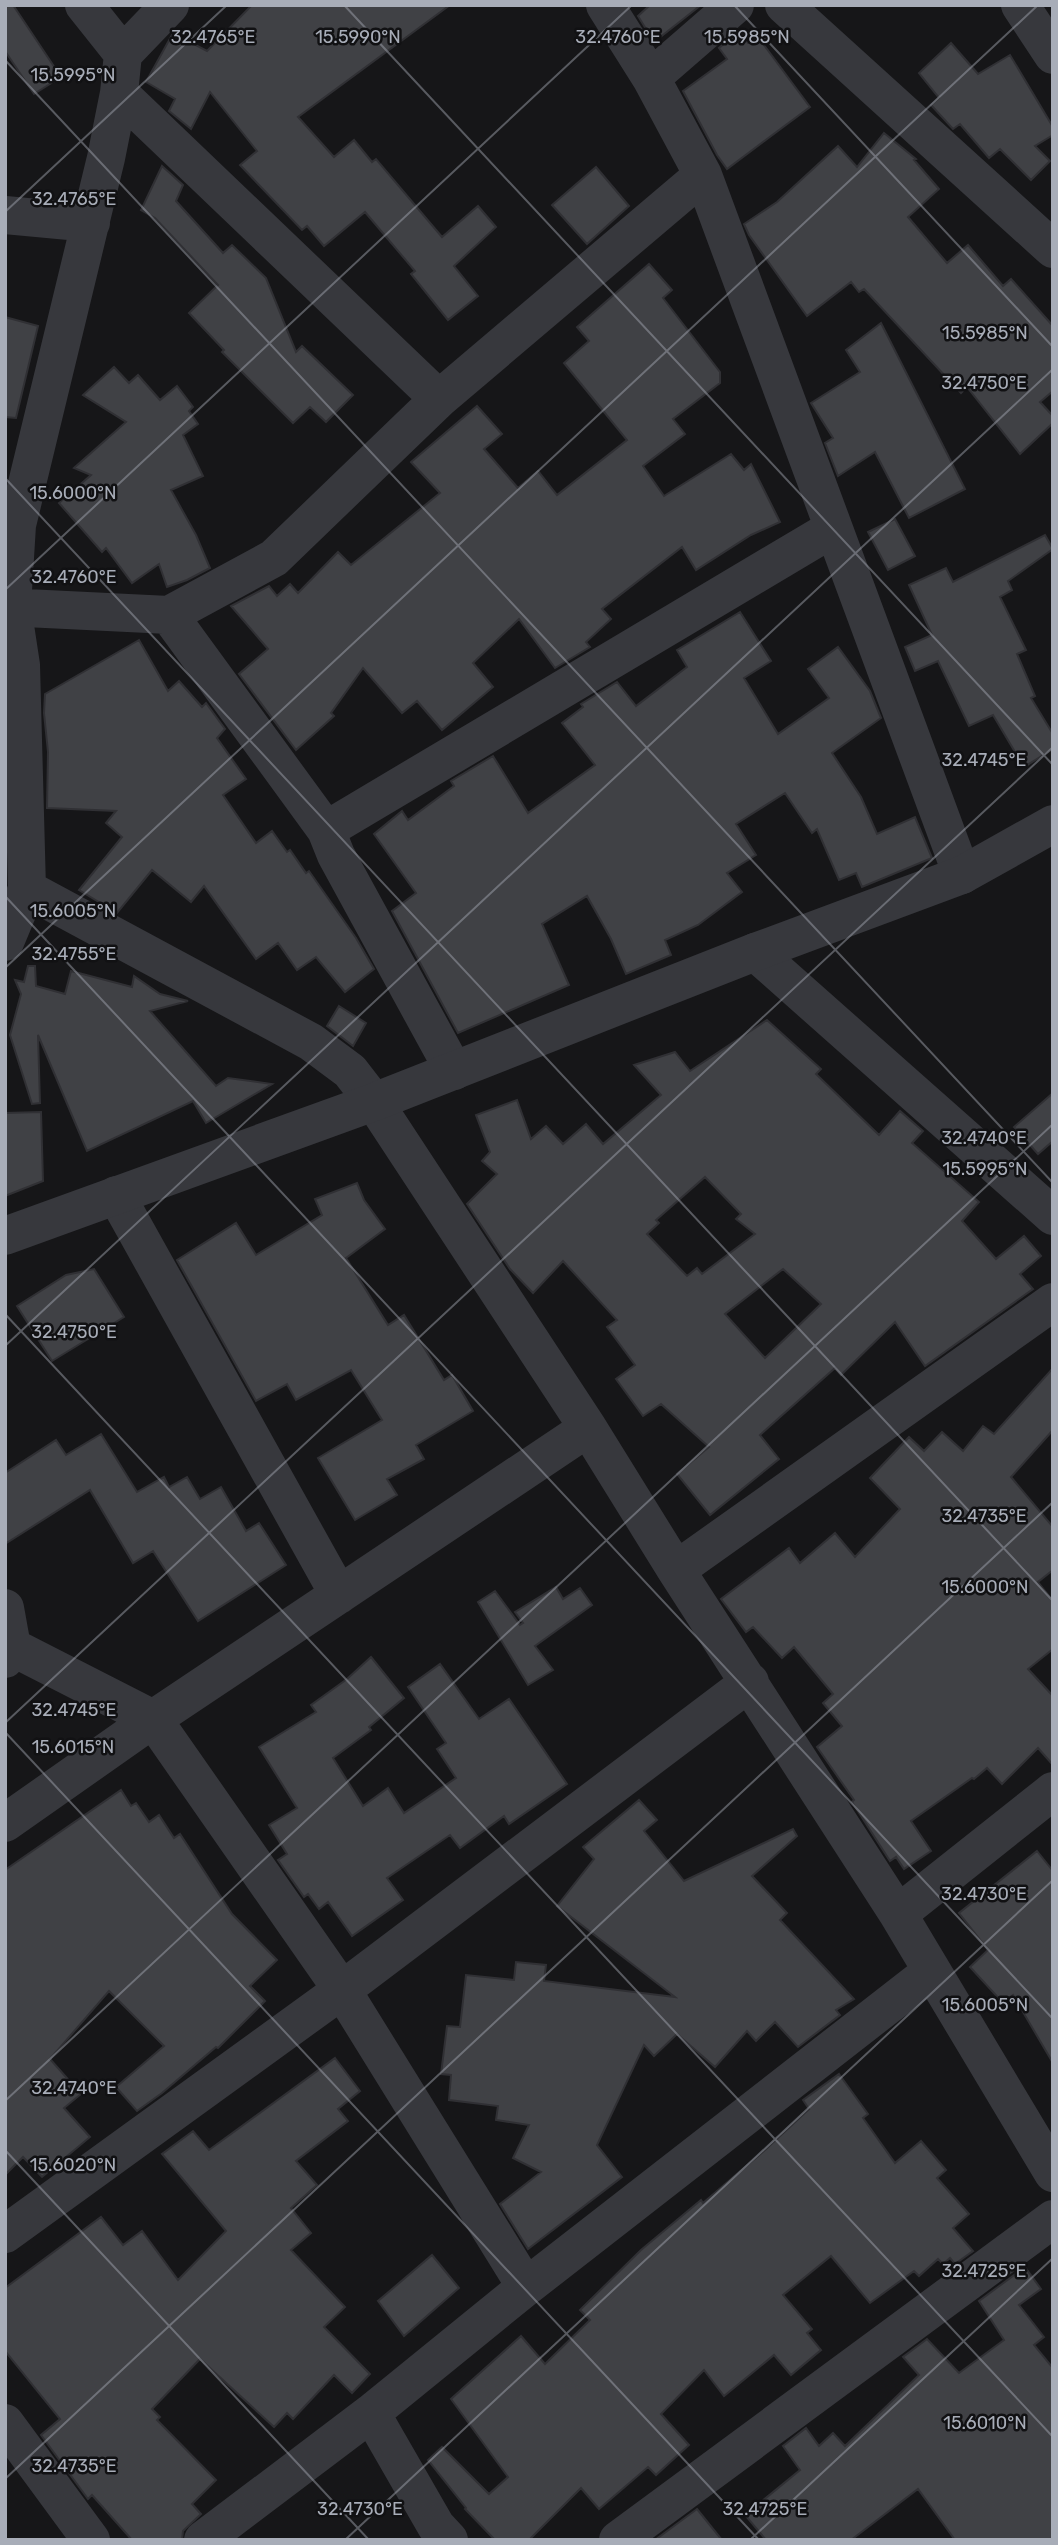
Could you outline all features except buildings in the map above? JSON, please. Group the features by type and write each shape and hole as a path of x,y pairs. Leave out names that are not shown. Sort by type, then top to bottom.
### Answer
{"street":[{"path":"84,5 123,54"},
{"path":"5,942 27,889 21,665 9,607 17,525 91,223 119,93 123,54 170,5"},
{"path":"605,5 651,78 703,175 962,875"},
{"path":"651,78 735,5"},
{"path":"784,5 1053,249"},
{"path":"1020,5 1053,55"},
{"path":"119,93 439,399"},
{"path":"9,607 169,615 274,558 439,399 703,175"},
{"path":"5,215 91,223"},
{"path":"326,830 832,529"},
{"path":"169,615 326,830 336,855 454,1071"},
{"path":"5,1236 374,1102 755,952 962,875 1053,824"},
{"path":"27,889 311,1042 350,1071 374,1102 587,1427 750,1682 898,1914 1053,2173"},
{"path":"755,952 1053,1216"},
{"path":"116,1195 339,1595"},
{"path":"676,1570 1053,1302"},
{"path":"5,1823 153,1719 587,1427"},
{"path":"5,1608 9,1653 153,1719 342,1990 526,2287"},
{"path":"5,2234 342,1990 750,1682"},
{"path":"898,1914 1053,1791"},
{"path":"203,2540 371,2413 526,2287 932,1971"},
{"path":"618,2540 1053,2219"},
{"path":"371,2413 436,2526 449,2540"},
{"path":"5,2423 91,2540"}]}
